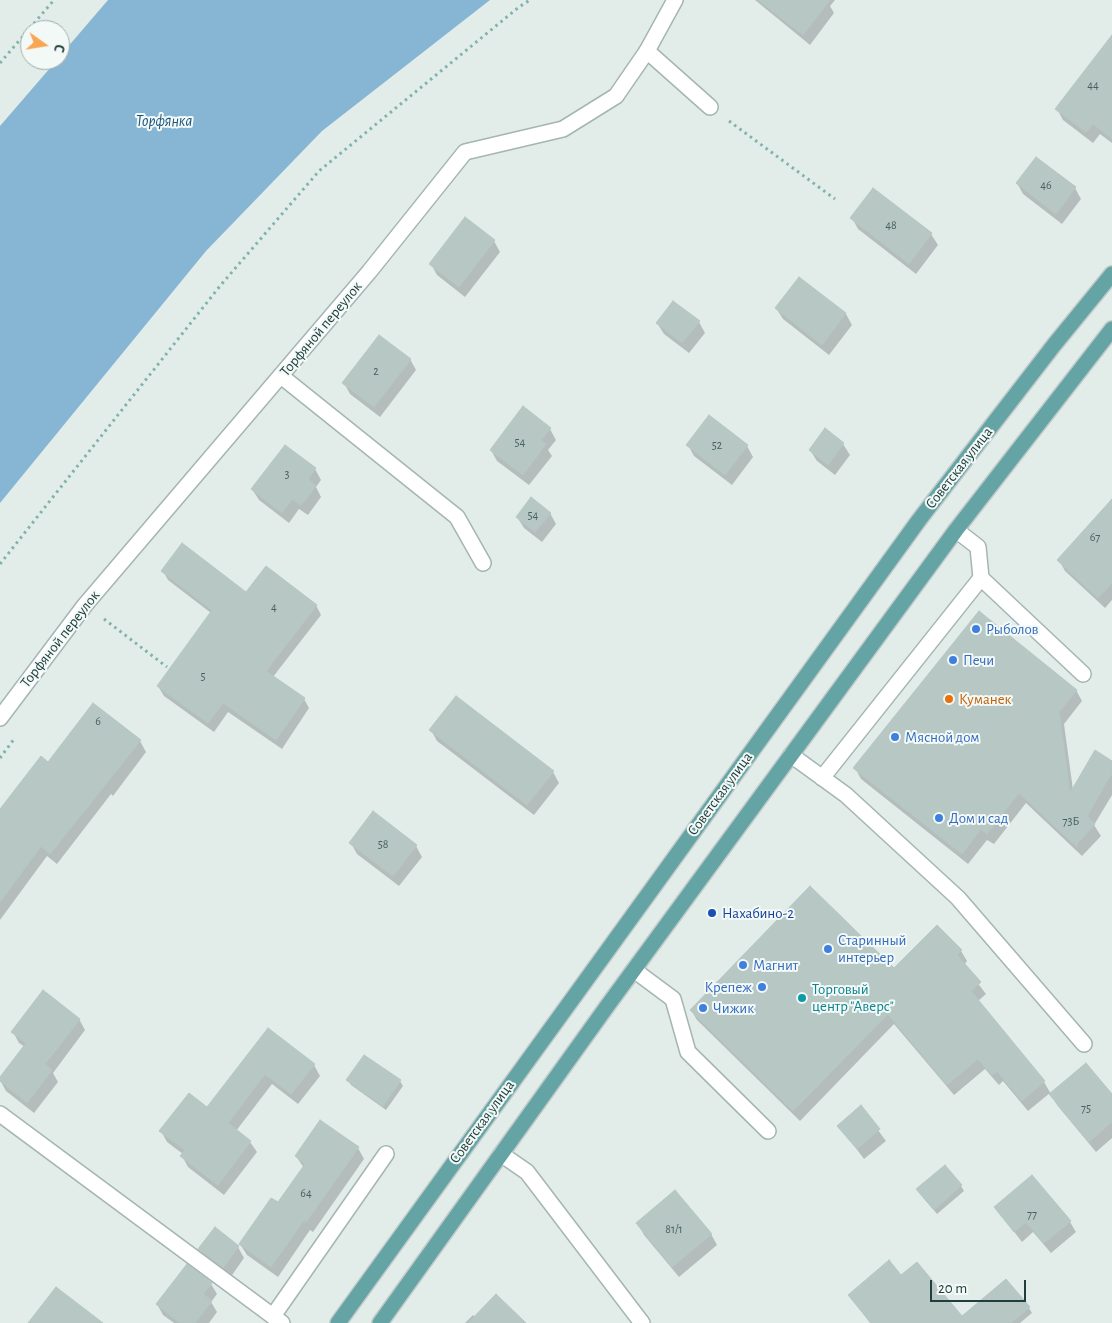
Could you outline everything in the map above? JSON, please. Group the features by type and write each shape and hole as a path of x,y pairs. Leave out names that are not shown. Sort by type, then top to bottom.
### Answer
{"main road":[{"name":"Советская улица","path":"338,1323 919,520 1054,345 1112,274"},
{"path":"380,1323 634,970 956,530 1112,329"}],"street":[{"name":"Торфяной переулок","path":"0,718 85,605 369,272 465,152 563,129 616,96 648,51 675,0"},
{"path":"648,51 710,107"},
{"path":"281,376 457,517 483,563"},
{"path":"956,530 978,547 982,578 1083,674"},
{"path":"822,778 982,578"},
{"path":"791,755 846,796 958,898 1084,1044"},
{"path":"634,970 673,999 688,1052 768,1131"},
{"path":"0,1114 277,1320 386,1154"},
{"path":"501,1154 527,1172 642,1323"}],"path":[{"path":"0,63 54,0"},
{"path":"0,564 220,286 319,171 530,0"},
{"path":"710,107 835,199"},
{"path":"85,605 168,667"},
{"path":"0,758 17,735"}],"water":[{"name":"Торфянка","path":"108,0 490,0 322,131 206,251 0,503 0,126 48,70 70,70 70,44"}],"building":[{"path":"758,0 830,0 803,35"},
{"path":"1112,35 1112,139 1093,124 1086,132 1055,109"},
{"path":"1036,157 1076,187 1056,214 1016,183"},
{"path":"873,188 932,233 909,264 850,218"},
{"path":"465,217 495,240 459,287 429,264"},
{"path":"799,277 846,313 822,345 775,308"},
{"path":"673,301 700,321 682,343 656,323"},
{"path":"379,335 411,359 374,407 342,383"},
{"path":"523,406 551,428 541,440 546,444 523,475 490,450"},
{"path":"709,415 748,445 725,475 686,445"},
{"path":"825,428 844,443 828,465 809,450"},
{"path":"285,445 316,468 308,479 316,486 301,505 292,499 282,513 251,489"},
{"path":"531,497 551,513 535,532 516,517"},
{"path":"1112,499 1112,583 1098,598 1057,560"},
{"path":"182,543 246,592 266,566 317,605 266,671 305,698 276,740 223,703 208,723 157,686 212,610 161,571"},
{"path":"979,611 1077,690 1059,712 1070,793 1095,750 1112,761 1112,773 1087,816 1095,824 1077,844 1077,847 1019,793 987,834 981,829 962,854 853,768"},
{"path":"456,696 554,771 527,805 429,730"},
{"path":"93,703 141,740 50,854 41,846 0,902 0,809 41,756 48,762"},
{"path":"373,811 417,845 393,876 349,843"},
{"name":"Торговый центр \"Аверс\"","path":"810,886 894,968 937,925 962,950 957,955 981,982 971,991 1045,1081 1022,1101 997,1071 992,1075 978,1059 947,1085 888,1014 793,1111 690,1010"},
{"path":"43,990 80,1019 45,1064 52,1070 27,1103 0,1081 0,1077 26,1043 11,1032"},
{"path":"268,1028 315,1064 291,1094 265,1074 228,1123 251,1141 218,1185 180,1156 185,1150 159,1131 189,1093 207,1107"},
{"path":"364,1055 401,1080 383,1106 346,1080"},
{"path":"1086,1063 1112,1094 1112,1122 1089,1142 1049,1094"},
{"path":"861,1105 880,1129 857,1149 837,1126"},
{"path":"320,1120 359,1147 306,1222 304,1220 271,1267 239,1244 271,1198 278,1202 305,1164 295,1156"},
{"path":"945,1165 962,1185 934,1210 916,1189"},
{"path":"1032,1175 1071,1221 1044,1243 1026,1222 1014,1232 994,1207"},
{"path":"675,1190 712,1234 672,1267 636,1223"},
{"path":"215,1227 239,1246 223,1268 198,1249"},
{"path":"889,1260 901,1275 917,1262 962,1316 1006,1279 1030,1307 1011,1323 871,1323 848,1295"},
{"path":"187,1264 212,1283 203,1294 212,1301 195,1323 180,1323 156,1304"},
{"path":"56,1287 103,1323 28,1323"},
{"path":"496,1294 526,1323 468,1323"}],"place":[{"name":"Рыболов","path":"976,629"},
{"name":"Печи","path":"953,660"},
{"name":"Куманек","path":"949,699"},
{"name":"Мясной дом","path":"895,737"},
{"name":"Дом и сад","path":"939,818"},
{"name":"Нахабино-2","path":"712,913"},
{"name":"Старинный интерьер","path":"828,949"},
{"name":"Магнит","path":"743,965"},
{"name":"Крепеж","path":"762,987"},
{"name":"Торговый центр \"Аверс\"","path":"802,998"},
{"name":"Чижик","path":"703,1008"}]}
